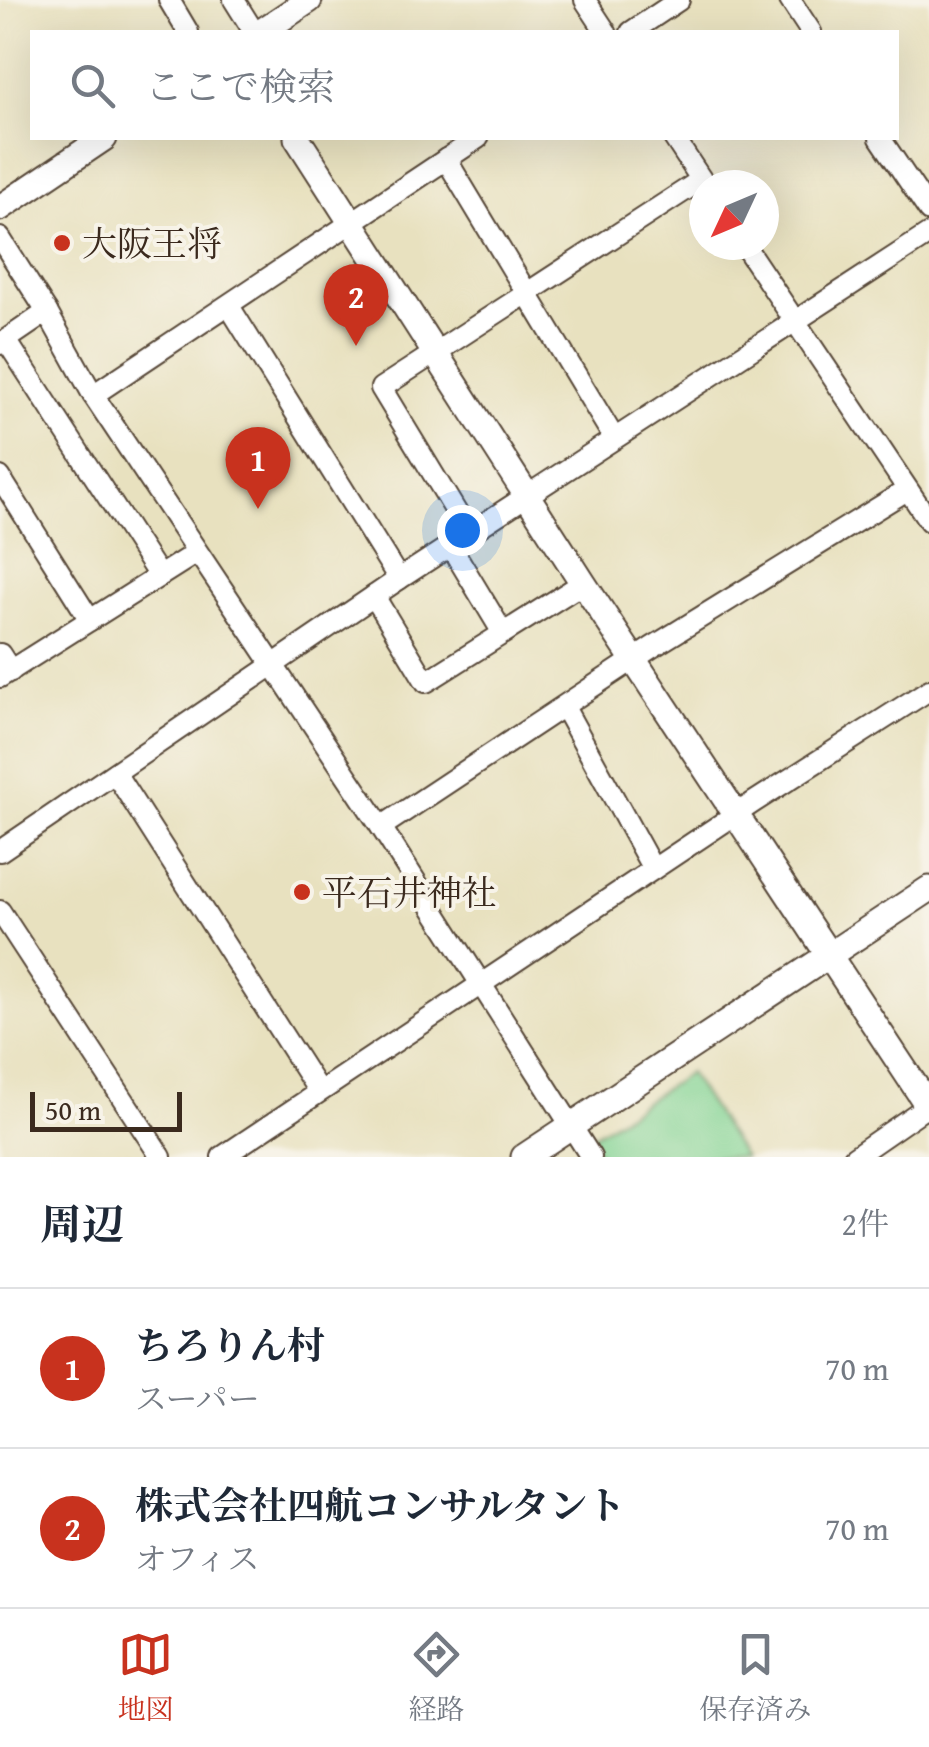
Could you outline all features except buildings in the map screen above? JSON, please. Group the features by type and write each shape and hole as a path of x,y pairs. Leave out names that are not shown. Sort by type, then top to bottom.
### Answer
{"street":[{"path":"170,0 187,30"},
{"path":"234,0 256,30"},
{"path":"261,30 310,0"},
{"path":"585,0 605,30"},
{"path":"634,30 679,0"},
{"path":"790,0 810,30"},
{"path":"0,208 101,140"},
{"path":"298,140 583,583 929,1106 854,1157"},
{"path":"93,396 475,140"},
{"path":"675,140 695,170"},
{"path":"881,140 929,211"},
{"path":"446,160 614,438"},
{"path":"469,533 381,388 526,291 689,191"},
{"path":"0,851 399,579 929,234"},
{"path":"0,238 93,396 381,827 591,1157"},
{"path":"754,260 929,521"},
{"path":"228,306 399,579"},
{"path":"47,312 3,342 159,576"},
{"path":"0,477 90,620"},
{"path":"381,827 634,660 907,490"},
{"path":"450,546 503,634"},
{"path":"4,667 90,620 196,552"},
{"path":"374,596 426,682 583,583"},
{"path":"222,1157 929,690"},
{"path":"564,707 653,869"},
{"path":"115,773 318,1090"},
{"path":"524,1157 929,890"},
{"path":"0,911 161,1157"}],"green space":[{"path":"689,1073 744,1157 601,1157 589,1138"}],"place":[{"name":"大阪王将","path":"62,243"},
{"name":"株式会社四航コンサルタント","path":"356,346"},
{"name":"ちろりん村","path":"258,509"},
{"name":"平石井神社","path":"302,892"}]}
